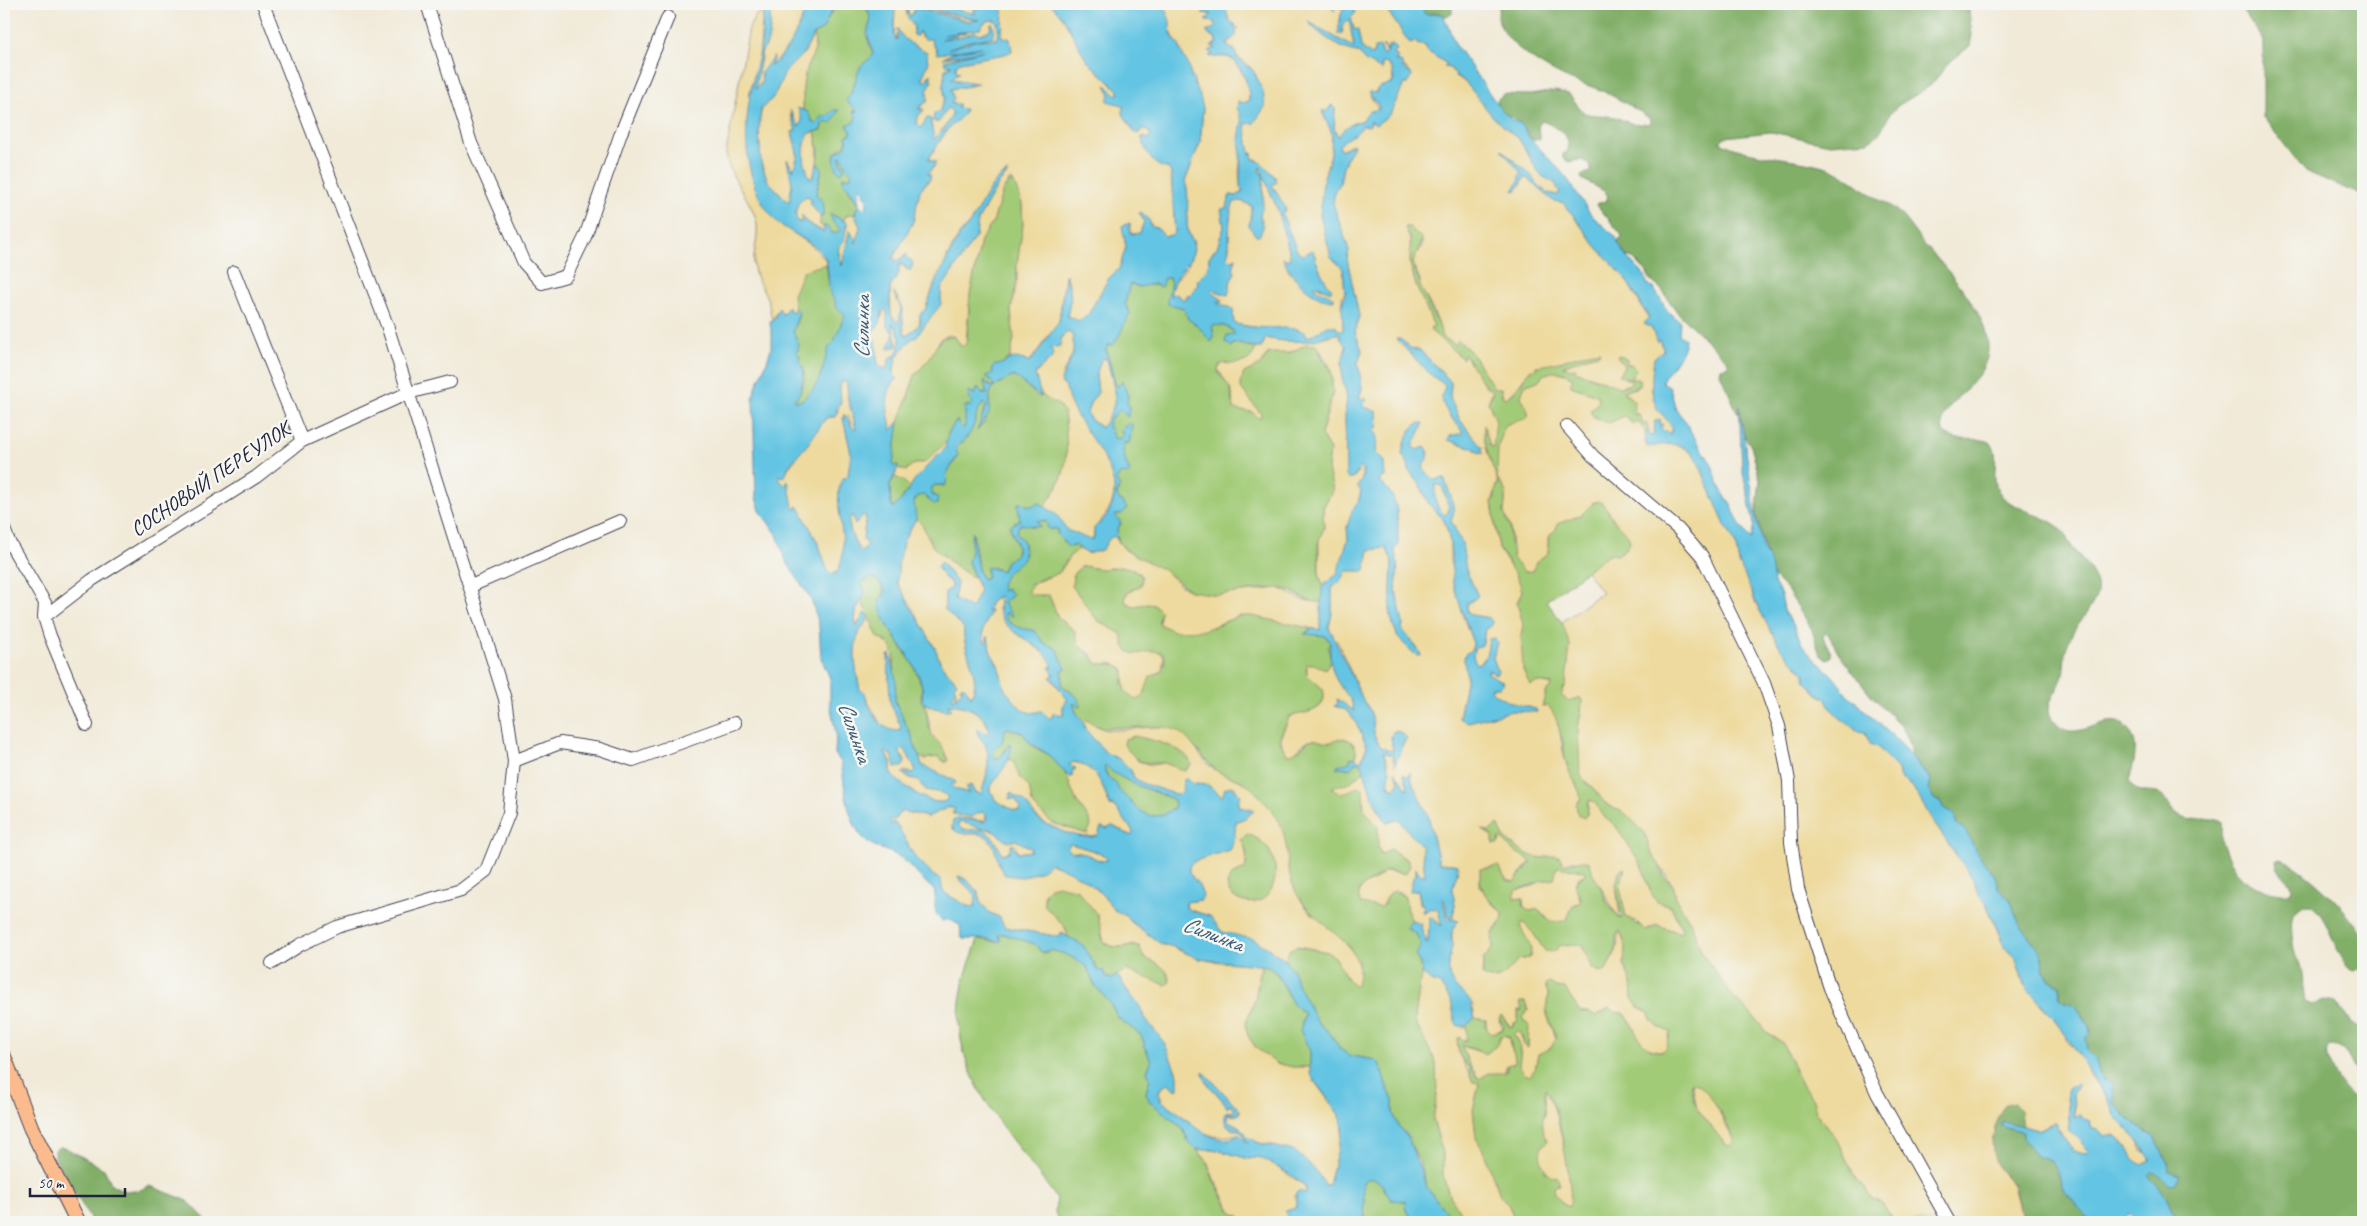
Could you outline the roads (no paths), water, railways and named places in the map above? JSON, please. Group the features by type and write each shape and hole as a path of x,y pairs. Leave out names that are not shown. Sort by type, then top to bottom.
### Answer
{"main road":[{"path":"4,1058 31,1128 78,1222"}],"street":[{"path":"263,4 387,325 505,699 514,761 509,813 486,871 460,890 338,926 300,945 272,963"},
{"path":"427,4 471,143 524,263 542,283 566,276 585,237 621,133 668,17"},
{"path":"234,272 302,441"},
{"name":"СОСНОВЫЙ ПЕРЕУЛОК","path":"44,617 92,580 256,477 302,441 408,393 450,382"},
{"path":"1568,426 1593,456 1678,529 1702,556 1764,683 1779,726 1789,780 1791,842 1798,890 1830,988 1877,1093 1949,1222"},
{"path":"470,586 620,521"},
{"path":"4,529 9,542 45,604 44,617 87,725"},
{"path":"514,761 560,743 600,749 634,760 735,723"}],"water":[{"name":"Силинка","path":"764,4 770,5 769,36 762,51 755,89 762,83 761,73 774,56 771,66 788,46 798,29 806,4 844,4 831,12 823,29 814,34 804,53 786,71 773,98 761,109 759,131 761,163 768,181 789,203 792,184 787,159 793,170 798,156 792,132 796,130 790,110 799,127 802,121 798,108 808,112 813,123 816,124 823,116 828,116 834,110 839,110 832,123 824,121 821,130 808,134 804,151 806,167 810,178 813,178 817,164 822,168 816,195 823,201 823,216 821,217 811,205 811,198 807,196 798,204 796,215 798,222 802,222 802,215 806,222 823,232 825,231 824,225 833,234 842,230 834,224 830,214 847,222 844,240 838,249 842,266 849,231 856,243 860,227 855,215 856,208 858,206 865,209 867,204 861,188 859,188 859,203 843,181 843,177 850,178 852,173 846,167 843,158 840,156 839,158 844,169 842,173 837,170 834,159 835,153 844,148 848,141 846,136 852,133 847,125 854,122 856,116 853,111 858,112 846,100 851,93 861,66 873,54 867,33 871,19 867,8 871,4 895,4 894,35 896,40 898,38 897,28 906,40 927,52 928,64 922,78 925,82 931,74 931,83 927,91 928,100 918,109 924,110 918,116 917,124 921,128 927,118 930,118 934,139 944,129 953,113 948,107 939,122 933,121 934,113 939,112 945,98 943,85 945,70 952,65 945,64 944,61 985,50 943,58 955,52 982,47 937,54 931,39 924,39 919,31 917,36 913,35 914,27 908,18 906,10 911,16 917,8 968,21 979,20 910,4 932,4 976,14 973,10 978,9 978,7 968,4 1003,4 1002,37 1010,39 1012,51 960,62 956,65 956,71 960,72 951,79 978,84 951,89 953,98 951,104 959,104 957,108 965,109 964,114 946,131 929,158 929,160 936,162 928,174 931,177 920,190 913,222 893,258 897,261 907,254 906,258 911,260 913,264 910,271 902,264 899,265 899,273 890,287 891,316 897,323 899,321 901,308 894,292 903,308 904,334 908,335 920,324 920,314 925,310 940,272 960,235 970,223 991,187 1008,172 999,183 978,220 976,236 941,289 941,304 916,337 911,339 895,359 897,359 894,367 894,376 898,379 893,383 888,395 889,417 892,430 899,422 893,464 894,467 897,464 898,467 890,485 891,506 893,508 903,498 915,479 945,448 949,431 957,421 961,428 965,427 965,406 970,406 973,403 970,400 968,391 975,395 978,387 982,394 987,394 984,381 990,387 994,385 986,376 993,373 992,368 995,365 1017,358 1027,362 1033,359 1059,321 1066,274 1071,298 1067,316 1079,321 1088,315 1109,278 1119,269 1126,247 1122,226 1130,223 1129,229 1132,234 1140,233 1144,221 1140,212 1149,220 1151,226 1157,228 1165,236 1172,235 1175,232 1171,173 1168,168 1154,162 1147,153 1142,137 1149,139 1151,134 1143,128 1139,133 1135,133 1123,114 1123,105 1107,101 1110,94 1106,85 1116,95 1118,90 1087,61 1064,19 1051,4 1164,4 1170,21 1172,35 1188,64 1203,108 1200,143 1185,181 1188,193 1188,231 1194,250 1171,290 1171,296 1176,294 1184,300 1197,287 1198,279 1208,269 1209,257 1217,247 1224,227 1221,209 1227,208 1230,195 1237,196 1243,191 1240,186 1241,155 1239,139 1242,121 1237,107 1238,101 1243,103 1249,101 1248,89 1241,69 1233,59 1209,56 1213,54 1209,51 1216,48 1211,46 1216,44 1216,39 1206,32 1216,27 1214,22 1205,20 1212,14 1202,13 1208,9 1204,6 1206,4 1224,4 1229,20 1236,25 1233,27 1239,28 1235,31 1237,35 1227,43 1229,48 1234,49 1238,59 1253,70 1263,91 1265,107 1254,123 1245,124 1250,154 1252,153 1253,159 1270,171 1276,179 1277,182 1272,185 1286,209 1282,214 1297,251 1302,255 1313,250 1321,272 1332,290 1330,292 1316,285 1314,288 1335,298 1331,300 1323,298 1308,291 1290,272 1283,258 1289,260 1290,256 1279,213 1260,167 1259,172 1263,175 1263,205 1260,216 1263,228 1259,236 1256,236 1249,226 1252,206 1241,201 1234,202 1230,216 1227,259 1233,260 1236,258 1233,269 1235,272 1228,295 1213,290 1211,292 1223,300 1217,303 1233,309 1234,323 1242,326 1291,328 1306,333 1306,337 1328,326 1336,326 1337,330 1343,330 1342,306 1345,293 1343,269 1331,257 1320,215 1323,181 1331,154 1332,133 1322,112 1323,110 1326,112 1332,105 1335,108 1334,128 1338,137 1348,126 1362,121 1368,112 1379,109 1369,92 1376,93 1378,88 1394,82 1392,70 1388,64 1381,63 1382,70 1365,61 1358,52 1351,51 1331,41 1307,21 1354,48 1350,24 1347,20 1342,27 1342,35 1338,34 1341,14 1345,9 1334,6 1334,11 1331,6 1332,4 1347,6 1351,4 1355,13 1351,18 1354,29 1358,30 1361,47 1371,55 1374,53 1374,48 1381,47 1381,53 1384,54 1386,52 1383,45 1388,52 1388,45 1391,48 1391,44 1394,45 1397,50 1392,53 1398,57 1395,61 1402,63 1403,68 1412,76 1407,84 1404,84 1390,114 1376,125 1371,121 1369,126 1363,125 1361,129 1339,146 1341,150 1354,144 1343,166 1340,184 1335,191 1333,203 1349,250 1347,259 1359,316 1355,332 1362,350 1358,363 1362,387 1359,398 1367,399 1362,406 1377,412 1378,427 1373,430 1377,434 1376,454 1383,459 1385,477 1378,481 1391,494 1397,510 1398,546 1394,548 1398,564 1396,590 1403,624 1402,629 1421,655 1417,656 1398,638 1390,615 1392,560 1386,548 1369,550 1365,571 1346,571 1342,580 1332,588 1332,614 1328,626 1369,709 1375,735 1381,747 1393,751 1391,736 1394,731 1401,732 1407,738 1403,743 1395,765 1393,755 1383,752 1390,772 1388,785 1393,789 1397,787 1399,781 1395,772 1407,789 1408,785 1403,774 1408,777 1410,772 1413,785 1428,815 1439,863 1458,865 1452,889 1455,904 1453,917 1449,916 1444,899 1442,899 1448,919 1459,921 1453,928 1453,944 1450,953 1449,970 1451,981 1471,1001 1475,1018 1466,1026 1458,1026 1455,1021 1451,1001 1440,984 1432,982 1422,974 1422,967 1415,955 1421,946 1416,933 1407,928 1411,920 1420,924 1427,944 1429,917 1442,926 1438,910 1431,908 1423,913 1424,905 1421,904 1418,890 1410,891 1413,877 1416,876 1416,868 1420,874 1425,876 1422,846 1400,820 1386,822 1372,796 1362,764 1356,761 1350,769 1344,767 1336,769 1341,764 1349,763 1352,757 1362,761 1367,746 1355,721 1346,710 1334,706 1338,704 1337,699 1354,711 1350,699 1336,680 1332,669 1330,642 1325,636 1304,634 1313,629 1320,630 1322,587 1337,574 1348,539 1347,527 1361,491 1357,486 1362,480 1363,469 1361,467 1353,479 1348,479 1346,475 1345,414 1347,397 1342,378 1342,363 1346,346 1340,338 1340,334 1302,341 1282,341 1266,338 1261,348 1238,343 1234,343 1231,347 1225,341 1227,336 1234,335 1233,331 1225,326 1212,325 1214,337 1211,342 1199,327 1188,319 1184,308 1168,304 1171,284 1169,278 1164,278 1161,287 1154,284 1139,287 1130,284 1125,303 1130,313 1113,345 1108,345 1106,349 1115,383 1118,387 1122,381 1128,396 1127,402 1129,407 1128,417 1120,410 1110,419 1108,425 1114,438 1118,439 1123,436 1121,430 1129,423 1132,425 1129,443 1123,443 1125,458 1130,472 1128,475 1121,473 1116,480 1120,487 1117,490 1117,497 1127,508 1122,514 1115,515 1121,523 1117,529 1118,539 1114,536 1110,538 1102,550 1088,552 1076,545 1068,547 1058,535 1057,529 1048,529 1046,521 1037,521 1040,527 1020,524 1016,533 1024,542 1024,557 1008,572 1001,586 1002,591 1007,589 1012,594 1011,597 1003,602 1013,617 1005,612 1006,617 1016,626 1035,631 1044,643 1057,649 1066,669 1062,670 1062,686 1079,700 1080,707 1073,703 1076,712 1084,723 1085,729 1106,753 1119,759 1131,770 1134,778 1144,784 1178,795 1183,790 1183,781 1186,779 1194,784 1208,785 1222,797 1225,788 1231,786 1241,795 1238,801 1240,807 1254,810 1247,817 1236,822 1234,842 1230,850 1195,861 1189,866 1189,873 1199,885 1203,896 1201,900 1186,902 1186,907 1191,911 1210,916 1222,932 1254,939 1283,958 1294,972 1297,984 1318,1023 1329,1032 1341,1050 1351,1056 1376,1060 1379,1063 1393,1099 1393,1113 1399,1127 1408,1138 1427,1188 1449,1216 1450,1222 1414,1222 1406,1210 1405,1201 1391,1200 1379,1182 1366,1179 1363,1182 1365,1222 1287,1222 1286,1211 1296,1208 1296,1193 1299,1190 1306,1194 1306,1187 1290,1174 1259,1157 1249,1159 1214,1149 1196,1149 1190,1144 1182,1127 1150,1102 1146,1093 1150,1078 1147,1071 1151,1062 1141,1035 1118,1018 1110,1003 1094,984 1087,967 1068,955 1051,950 1042,952 1035,944 1004,934 998,935 1000,942 986,939 963,939 960,925 948,919 943,921 939,918 935,911 934,890 904,860 895,854 870,844 859,833 850,814 841,762 835,754 836,734 830,703 830,678 821,658 819,625 811,599 786,561 777,534 761,513 756,498 753,399 771,349 770,321 775,318 779,308 783,315 788,306 790,312 796,309 799,312 793,331 799,345 797,353 800,356 799,360 804,370 800,393 794,400 797,402 811,392 819,379 829,347 834,342 845,314 836,307 830,293 827,264 823,255 812,244 775,220 761,200 751,175 747,141 748,107 760,51","holes":["994,20 997,22 999,34 996,39 978,40 948,49 965,42 992,37 995,31 992,23 990,30 981,34 974,32 963,36 942,39 967,32 944,35 979,29 986,21","885,309 887,312 887,326 894,334 888,349 891,349 893,345 895,348 897,345 892,323 898,331 900,339 895,356 890,357 888,366 884,369 878,365 876,343 870,334 880,324 882,312","1068,332 1073,336 1073,354 1061,380 1062,384 1066,386 1070,402 1078,418 1109,469 1114,486 1113,503 1103,520 1094,528 1094,538 1092,540 1068,531 1057,515 1040,503 1031,506 1018,503 1020,520 1010,526 1018,548 1015,556 1006,561 1002,571 987,567 987,578 983,580 978,569 972,531 968,561 980,590 971,609 954,599 957,582 941,562 937,566 944,578 949,580 951,584 951,588 945,592 945,610 964,628 964,636 975,681 971,697 965,687 961,686 962,692 954,699 952,696 956,692 954,686 957,682 941,664 935,648 897,582 899,558 904,540 916,519 914,501 918,496 923,495 934,504 937,504 938,497 932,495 932,487 935,485 946,485 947,473 958,455 956,448 970,433 978,410 985,403 987,405 977,431 989,414 990,393 994,386 1014,376 1041,397 1035,373 1051,359 1053,354 1051,348 1060,346 1062,336","1102,357 1107,359 1114,387 1114,403 1108,419 1101,428 1090,419 1087,413 1091,401 1098,393 1096,375","843,381 847,383 848,399 856,428 853,428 844,414 843,418 851,453 848,476 842,479 839,491 843,551 841,563 836,574 832,574 827,570 819,545 799,507 797,506 797,510 793,507 788,480 786,486 780,480 779,475 785,477 788,467 808,444 826,418 836,416 837,407 841,403 840,385","863,515 866,516 863,539 867,544 862,552 852,536 850,516 853,516 855,525","872,577 875,578 884,590 884,596 879,599 881,612 915,667 920,678 922,701 940,709 951,709 947,704 961,706 973,710 983,718 989,731 988,734 977,729 978,735 985,743 988,757 986,776 981,794 974,792 971,785 966,787 969,793 955,789 951,785 956,783 955,781 922,765 912,737 895,701 896,679 890,654 888,656 890,702 901,726 900,730 888,728 876,718 868,705 865,692 860,690 858,681 855,663 856,644 862,628 868,621 867,614 864,614 857,626 855,624 856,611 865,594 861,583","999,596 1001,598 999,610 1003,620 1010,628 1049,658 1053,668 1049,667 1054,675 1050,677 1068,700 1063,704 1063,715 1054,713 1050,719 1041,711 1031,713 1022,710 1005,690 998,665 990,651 988,636 986,643 984,642 983,630 991,611 987,611 991,602","1008,728 1023,733 1029,742 1049,755 1069,777 1072,777 1072,771 1076,769 1069,765 1074,762 1088,767 1098,777 1109,804 1116,808 1133,831 1132,836 1112,826 1106,829 1101,827 1098,835 1093,837 1077,836 1042,822 1025,802 1011,792 1009,799 1015,799 1021,807 1020,811 1013,810 995,800 990,792 990,788 1007,762 1011,744 1001,757 995,759 992,757 995,748 1002,742 1005,730","904,748 916,770 913,773 902,773 918,781 926,790 942,793 948,797 946,801 939,802 924,798 891,775 891,762 884,751 892,755 895,767 902,767 905,763 899,751","1105,765 1112,772 1136,785 1173,799 1174,808 1165,814 1149,815 1137,808 1106,774","949,807 955,809 953,814 971,817 981,812 986,814 987,819 984,822 958,818 953,821 952,827 959,833 981,834 989,839 1005,875 1022,877 1041,871 1050,863 1087,882 1102,894 1115,911 1126,915 1130,921 1161,944 1174,947 1199,959 1268,966 1277,973 1293,1004 1305,1014 1300,1030 1310,1051 1310,1074 1340,1116 1343,1127 1329,1185 1325,1185 1316,1171 1295,1151 1259,1143 1248,1137 1240,1127 1228,1121 1227,1114 1238,1115 1240,1110 1203,1071 1206,1081 1227,1108 1229,1104 1234,1107 1234,1113 1225,1112 1227,1126 1240,1130 1249,1144 1238,1134 1232,1138 1224,1139 1208,1135 1162,1101 1158,1093 1160,1089 1168,1083 1175,1089 1178,1088 1178,1077 1165,1044 1143,1015 1140,1006 1127,992 1121,979 1116,976 1111,979 1106,977 1104,971 1097,970 1084,946 1061,933 1060,937 1005,927 999,917 990,913 980,902 979,894 968,881 958,876 976,895 975,907 967,906 943,892 941,880 934,876 913,854 898,826 895,823 890,823 889,821 896,819 897,815 903,811 927,817","960,821 979,828 990,829 1009,842 1016,840 1031,848 1031,851 1018,853 1012,844 1009,852 1002,854 993,838 984,830 962,830 958,825","1071,844 1101,853 1108,860 1101,861 1081,852 1072,852 1067,847"]},
{"path":"1383,4 1420,4 1425,14 1443,14 1455,44 1499,107 1512,120 1522,124 1528,136 1566,177 1592,216 1615,236 1624,254 1645,276 1647,284 1654,289 1668,312 1680,321 1679,335 1685,339 1684,345 1662,382 1670,388 1676,410 1687,423 1711,463 1721,490 1731,505 1740,525 1751,539 1754,524 1742,468 1739,405 1756,518 1764,551 1771,564 1774,583 1781,595 1785,614 1793,624 1803,646 1811,656 1832,675 1847,694 1899,742 1930,779 1928,790 1934,799 1941,803 1944,809 1954,814 1957,825 1964,829 1980,857 1995,876 1998,888 2010,900 2019,923 2041,953 2044,972 2050,980 2060,986 2059,997 2065,1002 2075,1005 2089,1025 2090,1034 2085,1038 2087,1051 2095,1058 2101,1079 2112,1082 2115,1104 2128,1118 2154,1137 2167,1162 2168,1171 2180,1175 2176,1184 2171,1185 2156,1173 2151,1172 2148,1175 2168,1199 2175,1216 2183,1222 2136,1222 2130,1214 2127,1215 2124,1222 2092,1222 2079,1209 2062,1186 2058,1171 2051,1161 2036,1156 2023,1137 2023,1132 2000,1125 2002,1121 2038,1130 2056,1123 2072,1151 2088,1153 2089,1151 2070,1131 2067,1094 2069,1089 2078,1084 2079,1087 2073,1094 2074,1117 2080,1114 2084,1119 2089,1119 2092,1129 2099,1130 2104,1136 2115,1137 2129,1149 2140,1164 2143,1165 2151,1160 2136,1138 2115,1116 2112,1106 2055,1019 2025,986 2016,959 2005,947 1986,903 1980,897 1971,876 1934,823 1912,786 1900,778 1898,769 1879,748 1870,744 1865,732 1856,731 1855,727 1834,712 1827,700 1807,684 1805,674 1781,649 1760,611 1739,563 1735,542 1725,525 1697,459 1692,453 1681,446 1670,444 1649,447 1646,444 1646,433 1648,431 1650,436 1654,435 1655,421 1661,420 1659,424 1663,424 1660,429 1670,434 1672,429 1668,421 1658,410 1652,391 1654,358 1664,350 1659,340 1657,342 1651,327 1644,324 1649,318 1625,278 1595,245 1564,203 1553,201 1527,178 1524,178 1517,190 1513,191 1520,179 1519,176 1522,174 1501,149 1532,176 1536,183 1547,193 1557,195 1560,193 1555,183 1542,176 1519,139 1493,117 1467,84 1461,78 1455,76 1456,73 1450,67 1445,67 1447,64 1427,51 1426,46 1417,44 1416,41 1410,44"},
{"path":"1396,339 1400,339 1410,348 1421,351 1451,382 1450,398 1460,420 1482,447 1483,454 1471,447 1448,440 1450,436 1463,433 1447,412 1443,402 1442,396 1445,385 1432,376"},
{"path":"1419,423 1424,423 1413,447 1418,450 1424,447 1428,451 1428,459 1423,465 1425,472 1435,480 1444,478 1453,505 1451,521 1462,543 1466,570 1478,596 1467,603 1467,612 1471,615 1489,618 1492,621 1491,626 1485,629 1482,645 1474,649 1473,657 1477,664 1481,662 1486,654 1489,639 1495,638 1497,642 1493,658 1498,672 1496,674 1488,670 1488,673 1504,683 1500,687 1492,687 1491,690 1505,700 1536,709 1537,712 1512,711 1468,722 1459,718 1467,677 1464,659 1465,654 1472,649 1473,643 1453,584 1450,542 1446,525 1429,504 1419,483 1409,471 1408,463 1402,455 1411,429","holes":["1435,485 1442,486 1449,507 1448,513 1445,515 1437,505 1435,498"]}]}
